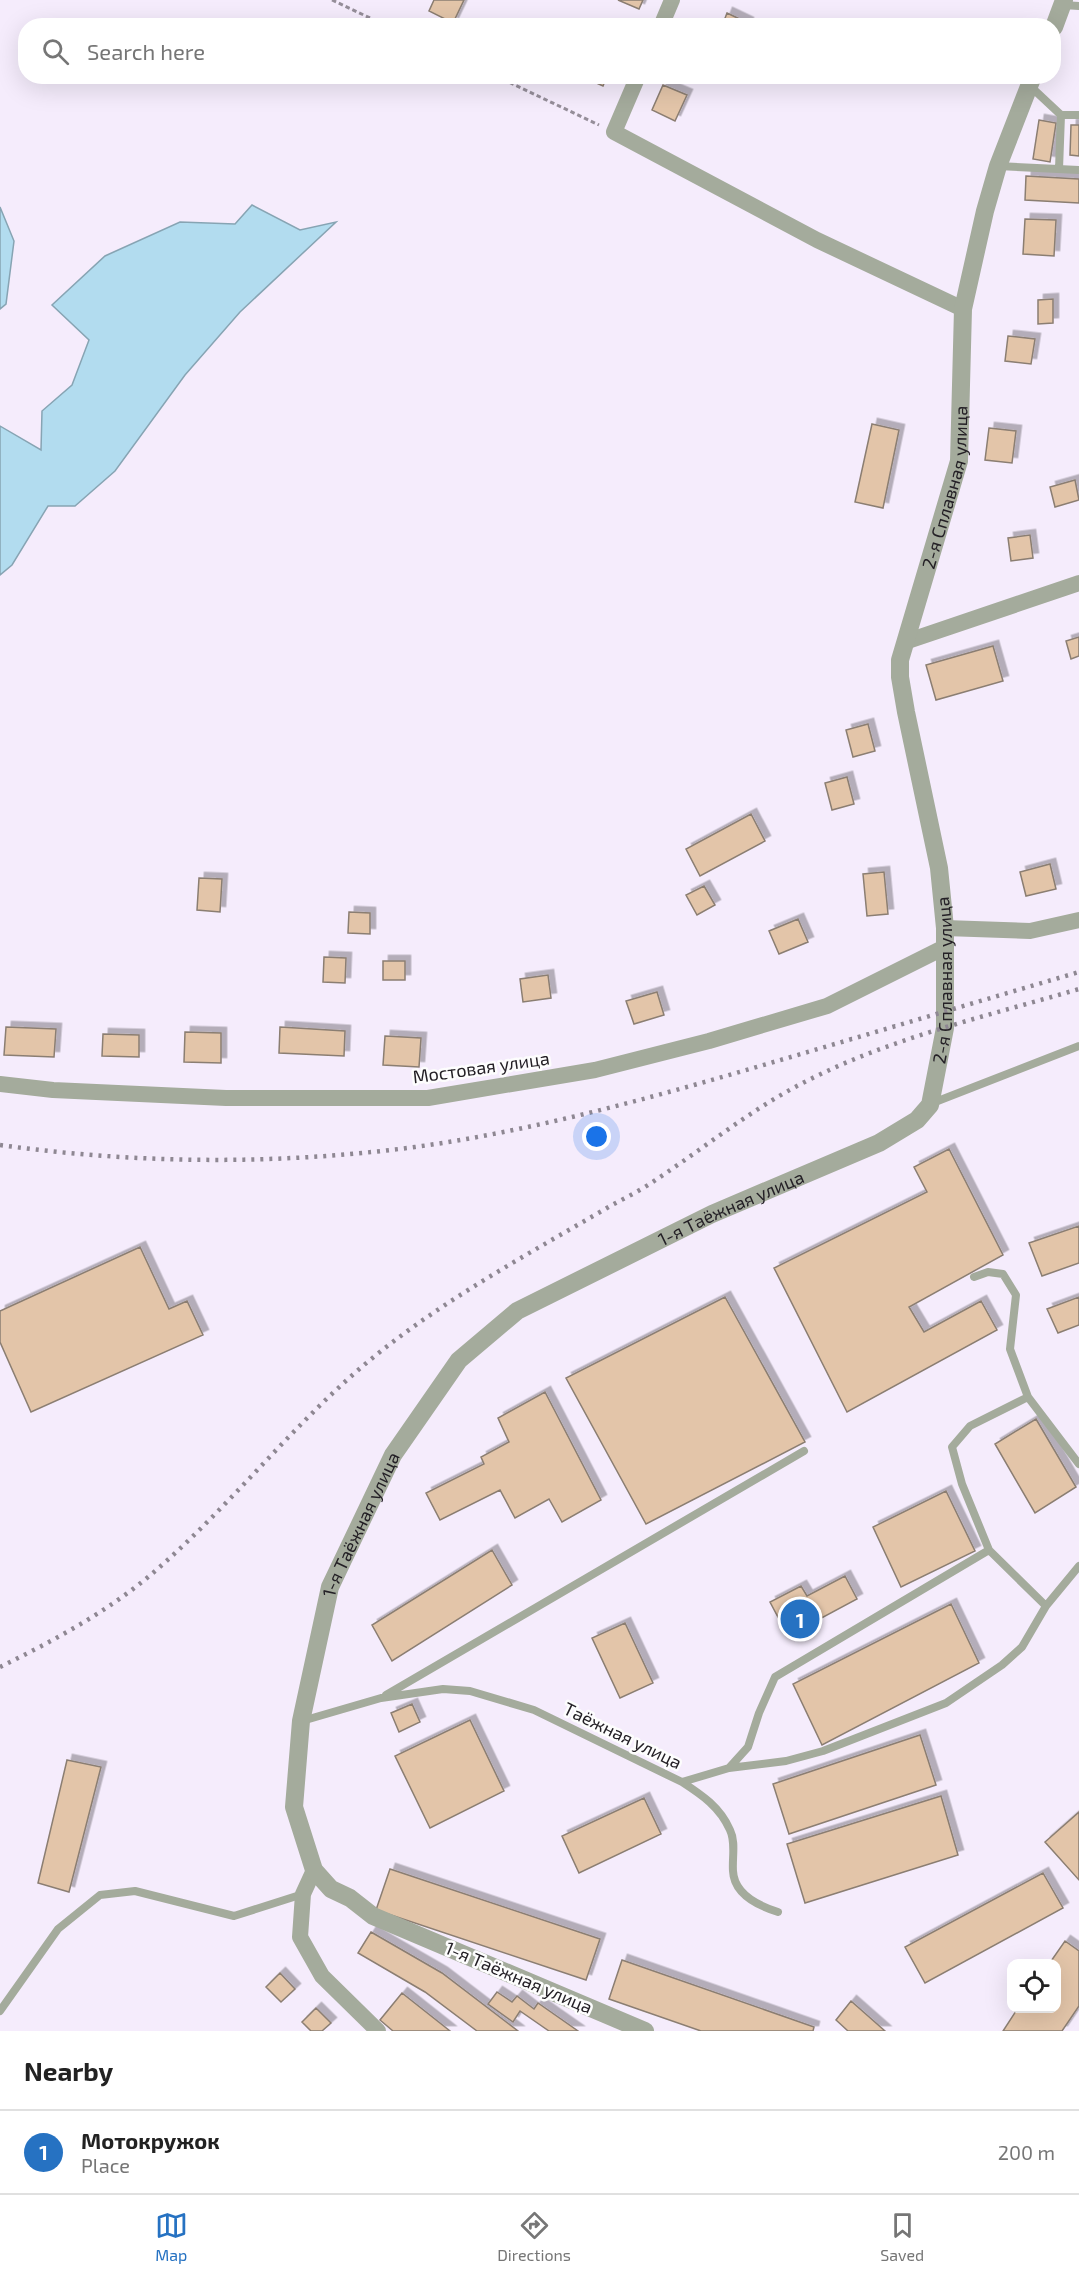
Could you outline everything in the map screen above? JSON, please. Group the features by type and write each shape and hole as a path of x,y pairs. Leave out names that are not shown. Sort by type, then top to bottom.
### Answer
{"street":[{"path":"664,18 672,0"},
{"path":"1059,18 1068,4"},
{"path":"635,84 614,132 817,240 963,309"},
{"name":"2-я Сплавная улица","path":"930,1105 945,1028 945,928 939,868 900,677 900,660 958,461 963,309 998,166 1031,84"},
{"path":"905,642 1079,583"},
{"path":"945,928 1030,931 1079,920"},
{"name":"Мостовая улица","path":"0,1084 53,1090 226,1098 428,1098 595,1070 762,1025 827,1006 945,947"},
{"name":"1-я Таёжная улица","path":"645,2031 373,1916 350,1898 331,1890 314,1870 294,1807 302,1721 330,1587 393,1455 459,1360 518,1311 712,1214 879,1143 917,1120 930,1105"},
{"path":"314,1870 303,1894 300,1937 322,1976 378,2031"}],"lane":[{"path":"1035,84 1061,115 1059,169"},
{"path":"1061,115 1079,115"},
{"path":"998,166 1079,170"},
{"path":"930,1105 1079,1046"},
{"path":"974,1277 988,1272 1003,1274 1016,1295 1010,1349 1028,1397 1079,1464"},
{"path":"1028,1397 970,1426 952,1447 962,1484 989,1550 1046,1606"},
{"path":"381,1698 804,1451"},
{"path":"729,1768 748,1748 759,1713 775,1677 989,1550"},
{"name":"Таёжная улица","path":"302,1721 381,1698 443,1689 470,1691 534,1710 682,1782 729,1768 786,1761 823,1752 946,1703 1002,1665 1022,1647 1046,1606 1079,1566"},
{"path":"682,1782 714,1803 731,1831 733,1873 743,1893 762,1907 778,1912"},
{"path":"0,2012 58,1929 100,1895 135,1891 234,1916 303,1894"}],"path":[{"path":"332,0 370,18"},
{"path":"513,84 614,132"}],"water":[{"path":"252,205 300,230 336,222 240,312 185,375 115,471 75,506 48,506 12,565 0,575 0,426 41,450 42,411 72,385 89,340 52,305 105,256 180,222 235,224"},
{"path":"0,207 14,241 6,304 0,309"}],"building":[{"path":"434,0 464,0 455,18 443,18 429,11"},
{"path":"618,0 643,0 639,9"},
{"path":"727,13 738,18 725,18"},
{"path":"663,85 687,95 675,121 652,110"},
{"path":"1039,120 1056,123 1050,162 1033,159"},
{"path":"1071,125 1079,125 1079,156 1070,155"},
{"path":"1026,176 1079,179 1079,203 1025,200"},
{"path":"1025,219 1056,220 1054,256 1023,254"},
{"path":"1053,299 1053,323 1038,324 1038,300"},
{"path":"1008,336 1035,339 1031,364 1005,361"},
{"path":"872,424 899,430 883,508 855,502"},
{"path":"989,428 1016,431 1012,463 985,460"},
{"path":"1075,480 1079,500 1055,507 1050,487"},
{"path":"1030,535 1033,558 1011,561 1008,538"},
{"path":"1079,637 1079,656 1071,659 1066,641"},
{"path":"993,646 1003,681 936,700 926,665"},
{"path":"868,724 875,751 853,757 846,730"},
{"path":"847,777 854,804 832,810 825,783"},
{"path":"751,814 765,841 700,876 686,849"},
{"path":"1050,864 1056,889 1026,896 1020,872"},
{"path":"884,872 888,914 867,916 863,874"},
{"path":"199,878 222,879 220,912 197,910"},
{"path":"704,886 715,905 697,915 686,895"},
{"path":"349,912 370,913 370,934 348,933"},
{"path":"798,919 808,942 779,954 769,931"},
{"path":"324,957 346,958 345,983 323,982"},
{"path":"383,961 405,961 405,980 383,980"},
{"path":"548,975 551,998 523,1002 520,979"},
{"path":"657,992 664,1015 634,1024 626,1001"},
{"path":"6,1027 56,1029 54,1057 4,1055"},
{"path":"280,1027 345,1031 344,1056 279,1053"},
{"path":"185,1032 221,1033 221,1063 184,1062"},
{"path":"103,1034 139,1035 139,1057 102,1056"},
{"path":"385,1036 421,1038 419,1067 383,1065"},
{"path":"949,1149 1003,1255 909,1307 924,1332 981,1301 997,1330 847,1412 774,1268 927,1192 914,1167"},
{"path":"1079,1226 1079,1263 1042,1276 1029,1243"},
{"path":"140,1247 169,1309 187,1301 203,1335 31,1412 0,1342 0,1311"},
{"path":"725,1297 805,1442 646,1524 566,1378"},
{"path":"1079,1297 1079,1325 1058,1333 1047,1309"},
{"path":"545,1392 601,1500 562,1522 549,1499 515,1518 500,1490 440,1520 426,1493 484,1464 481,1457 509,1442 498,1418"},
{"path":"1036,1419 1076,1487 1035,1513 995,1444"},
{"path":"946,1491 975,1551 901,1587 873,1527"},
{"path":"492,1550 512,1585 392,1661 372,1625"},
{"path":"845,1576 857,1599 788,1636 770,1602 801,1586 807,1596"},
{"path":"951,1604 979,1663 822,1745 793,1684"},
{"path":"625,1623 653,1683 620,1698 592,1638"},
{"path":"412,1704 420,1722 399,1732 391,1713"},
{"path":"470,1720 504,1791 430,1828 395,1756"},
{"path":"920,1735 936,1785 789,1834 773,1784"},
{"path":"67,1760 101,1767 69,1892 38,1883"},
{"path":"941,1796 958,1855 805,1903 787,1844"},
{"path":"644,1798 661,1834 579,1873 562,1836"},
{"path":"1079,1812 1079,1880 1045,1842"},
{"path":"390,1869 600,1939 586,1980 376,1910"},
{"path":"1043,1873 1063,1908 925,1983 905,1947"},
{"path":"371,1932 442,1973 518,2031 477,2031 425,1992 358,1953"},
{"path":"1065,1941 1079,1951 1079,2006 1062,2031 1003,2031 1015,2013 1061,2013 1061,1959 1052,1959"},
{"path":"622,1960 814,2027 813,2031 701,2031 609,1999"},
{"path":"280,1973 295,1989 281,2002 266,1987"},
{"path":"497,1992 512,2002 517,1996 534,2009 538,2003 578,2031 549,2031 520,2011 513,2022 488,2004"},
{"path":"402,1993 450,2031 393,2031 380,2020"},
{"path":"851,2001 885,2031 848,2031 836,2020"},
{"path":"316,2008 331,2023 322,2031 311,2031 302,2022"}],"railway":[{"path":"0,1145 104,1156 208,1160 363,1153 459,1140 546,1123 675,1090 1079,972"},
{"path":"0,1667 80,1624 137,1586 206,1523 305,1420 357,1371 417,1324 480,1282 646,1186 779,1096 830,1069 935,1030 1079,989"}],"place":[{"name":"Мотокружок","path":"800,1619"}]}
